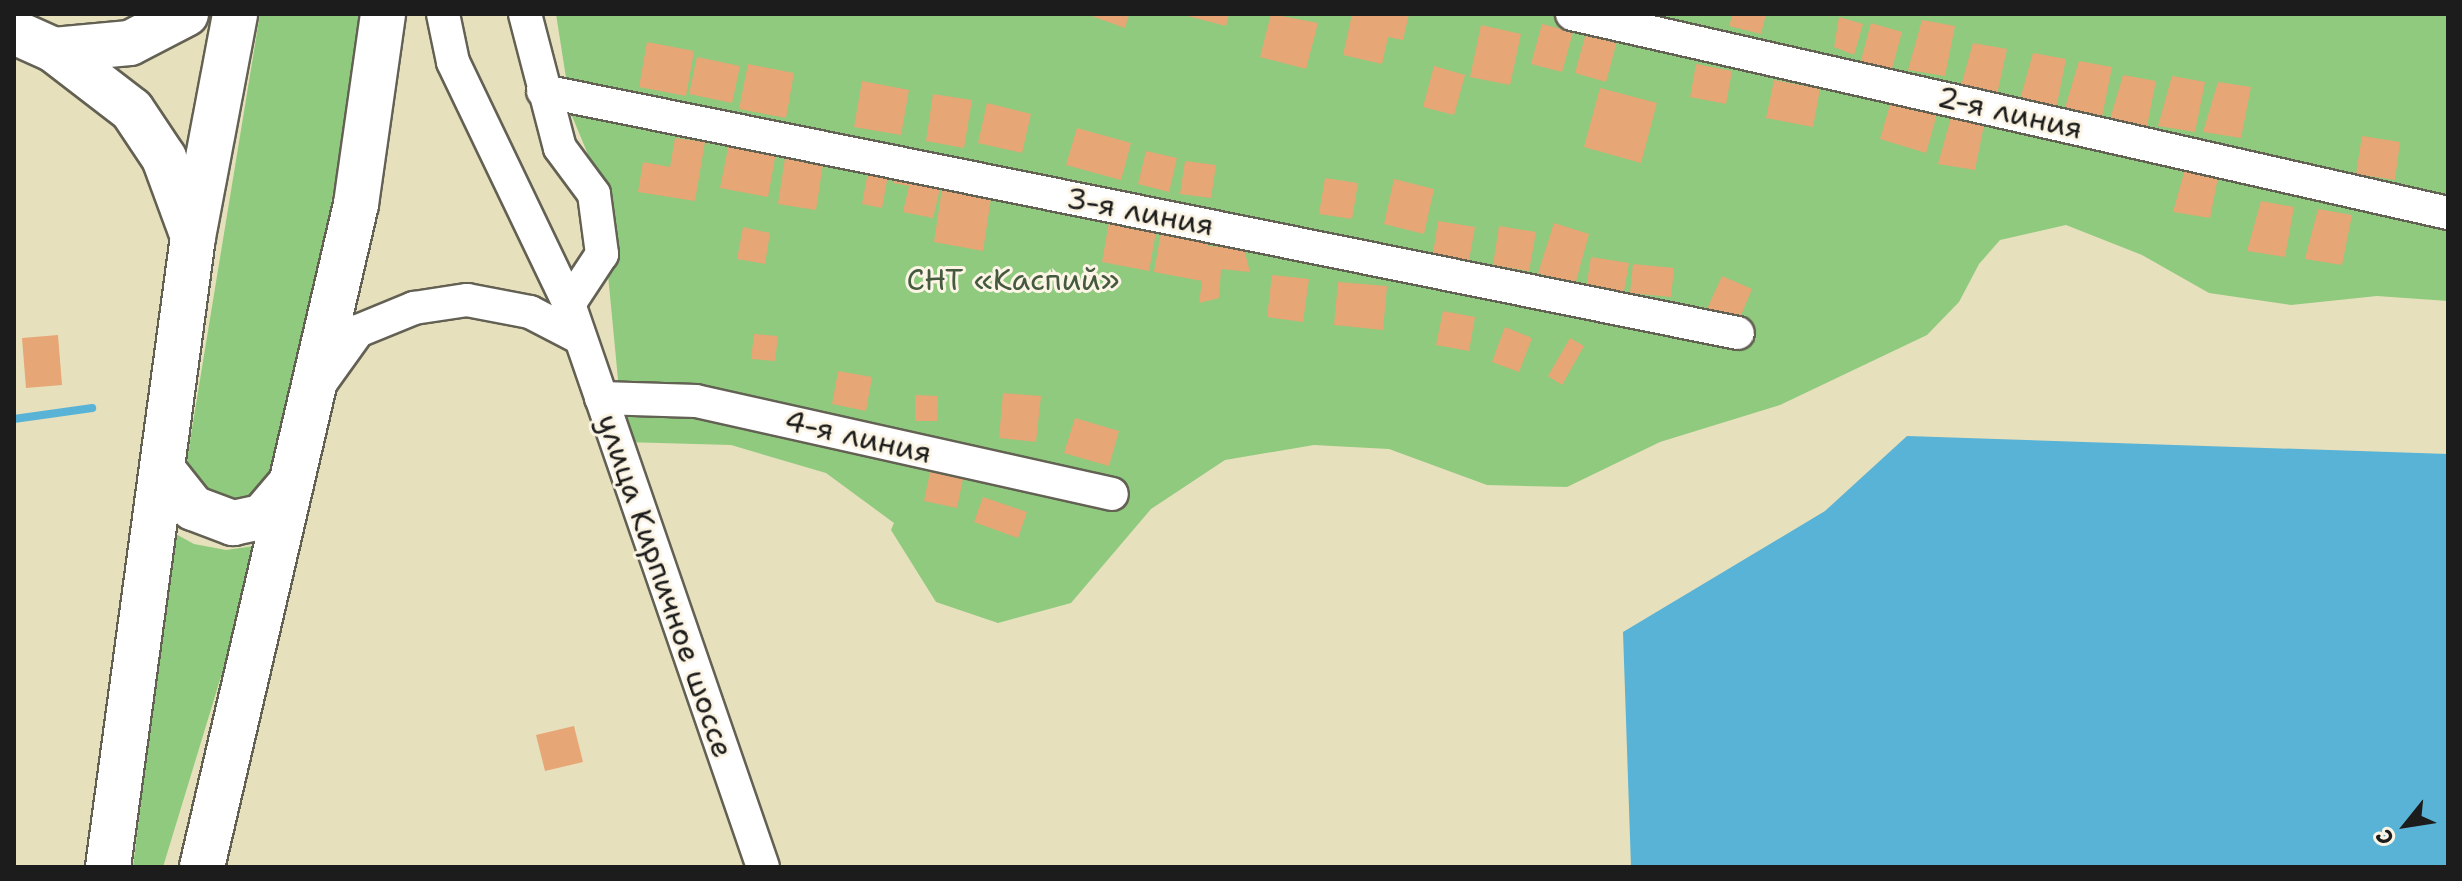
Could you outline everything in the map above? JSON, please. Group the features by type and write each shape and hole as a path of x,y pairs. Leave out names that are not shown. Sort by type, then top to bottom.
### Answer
{"main road":[{"path":"54,50 130,43 186,14"},
{"path":"108,867 193,237 235,14"},
{"path":"202,867 356,204 383,14"},
{"path":"14,32 54,50 132,110 164,158 193,237"},
{"path":"162,469 193,508 233,523 262,517 291,483"}],"street":[{"name":"улица Кирпичное шоссе","path":"443,14 453,62 569,304 763,867"},
{"path":"525,14 560,148 594,194 602,254 569,304"},
{"name":"2-я линия","path":"1572,14 2448,213"},
{"name":"3-я линия","path":"543,91 1738,333"},
{"path":"311,396 358,331 414,308 467,300 530,312 580,338"},
{"name":"4-я линия","path":"601,398 696,401 1112,494"}],"green space":[{"path":"260,14 366,14 281,474 243,504 222,502 193,480 187,459"},
{"name":"СНТ «Каспий»","path":"556,14 2448,14 2448,301 2377,296 2291,305 2209,293 2142,255 2066,225 2000,240 1979,264 1959,302 1927,335 1780,405 1660,442 1567,487 1487,485 1389,449 1314,445 1225,460 1151,509 1071,603 998,623 936,602 891,530 894,523 826,473 731,445 624,442 599,181 572,116"},
{"path":"174,533 194,544 226,550 261,545 163,867 133,867"}],"water":[{"path":"1907,436 2448,454 2448,867 1631,867 1623,632 1825,511"}],"building":[{"path":"1086,14 1129,14 1125,28"},
{"path":"1180,14 1229,14 1226,26"},
{"path":"1271,14 1318,23 1306,69 1260,57"},
{"path":"1352,14 1409,14 1403,40 1388,37 1382,64 1343,55"},
{"path":"1733,14 1766,14 1761,34 1729,26"},
{"path":"1839,17 1863,24 1854,55 1834,47"},
{"path":"1922,20 1955,26 1945,76 1908,70"},
{"path":"1871,23 1902,32 1891,72 1860,64"},
{"path":"1542,24 1573,32 1562,72 1531,64"},
{"path":"1481,25 1521,34 1510,85 1470,77"},
{"path":"1586,33 1617,41 1606,82 1575,73"},
{"path":"647,42 694,51 686,96 639,87"},
{"path":"1973,43 2007,49 1996,99 1959,93"},
{"path":"2033,53 2066,59 2056,109 2019,103"},
{"path":"697,57 740,66 732,103 689,94"},
{"path":"2079,61 2112,67 2102,117 2064,111"},
{"path":"748,64 794,73 786,118 739,109"},
{"path":"1696,64 1732,71 1726,104 1690,97"},
{"path":"1434,66 1465,75 1454,115 1423,107"},
{"path":"2123,75 2156,81 2146,131 2108,126"},
{"path":"2172,76 2205,82 2195,132 2158,126"},
{"path":"1774,80 1820,89 1813,127 1766,118"},
{"path":"862,81 909,90 901,135 854,127"},
{"path":"2218,82 2251,87 2241,138 2203,132"},
{"path":"1600,88 1657,103 1641,163 1584,147"},
{"path":"933,94 972,100 964,148 926,141"},
{"path":"1891,101 1937,114 1926,153 1880,139"},
{"path":"987,103 1031,114 1022,153 978,143"},
{"path":"1952,114 1985,120 1975,170 1938,164"},
{"path":"1077,128 1131,143 1121,180 1066,165"},
{"path":"2362,136 2400,142 2395,180 2356,174"},
{"path":"675,138 705,142 695,201 638,192 643,162 670,167"},
{"path":"729,143 776,152 768,197 720,188"},
{"path":"1146,151 1177,158 1169,192 1138,184"},
{"path":"785,158 823,164 816,210 778,204"},
{"path":"1185,161 1216,165 1211,198 1180,194"},
{"path":"2187,162 2220,167 2210,218 2173,212"},
{"path":"869,166 889,170 882,208 862,204"},
{"path":"895,169 942,180 933,218 903,212 909,186 893,183"},
{"path":"1325,178 1358,183 1352,219 1319,214"},
{"path":"1394,179 1434,189 1424,234 1384,224"},
{"path":"942,189 991,198 983,251 934,242"},
{"path":"2261,201 2294,207 2285,257 2247,251"},
{"path":"2318,209 2352,215 2342,265 2305,259"},
{"path":"1110,217 1157,226 1149,271 1102,262"},
{"path":"1438,221 1475,227 1468,266 1432,260"},
{"path":"1554,223 1589,234 1575,285 1538,273"},
{"path":"1499,226 1536,232 1529,271 1493,265"},
{"path":"743,227 770,233 765,264 737,259"},
{"path":"1162,227 1209,236 1207,246 1244,249 1250,272 1221,269 1219,298 1199,303 1202,281 1154,272"},
{"path":"1591,257 1629,263 1622,302 1585,295"},
{"path":"1633,264 1674,268 1671,297 1630,293"},
{"path":"1272,275 1309,279 1303,322 1267,317"},
{"path":"1722,276 1752,289 1738,322 1707,309"},
{"path":"1338,282 1387,286 1383,330 1334,325"},
{"path":"1443,311 1475,317 1469,351 1436,345"},
{"path":"1505,327 1532,338 1519,372 1492,362"},
{"path":"754,334 778,336 775,361 751,359"},
{"path":"58,335 62,385 26,388 22,338"},
{"path":"1570,338 1584,346 1562,385 1548,376"},
{"path":"838,371 872,377 866,411 832,404"},
{"path":"1003,393 1041,396 1036,442 999,438"},
{"path":"915,395 938,396 937,421 915,421"},
{"path":"1075,418 1119,431 1109,466 1064,453"},
{"path":"930,472 963,479 957,508 924,501"},
{"path":"983,497 1027,512 1018,538 974,522"},
{"path":"574,726 583,762 545,771 536,735"}],"waterway":[{"path":"14,419 92,408"}]}
